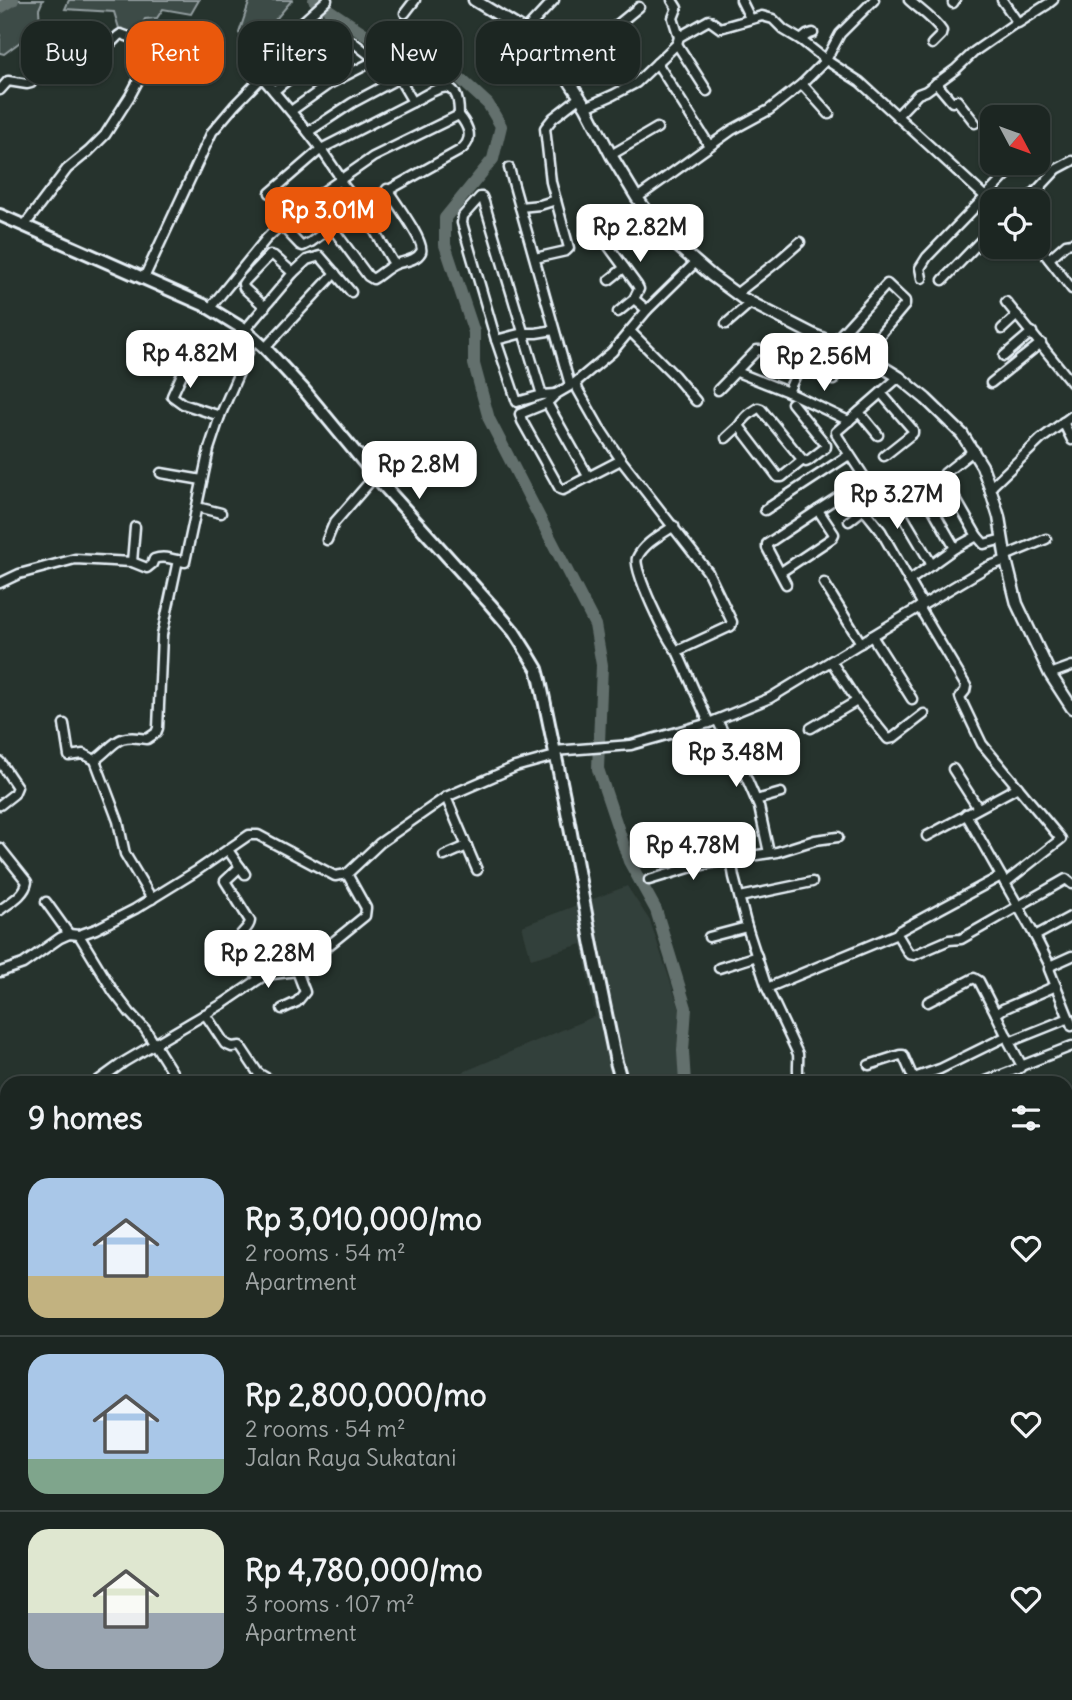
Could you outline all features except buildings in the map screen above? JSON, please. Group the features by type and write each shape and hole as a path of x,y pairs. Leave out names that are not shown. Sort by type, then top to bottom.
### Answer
{"main road":[{"path":"0,215 207,307 250,334 304,390 375,476 514,632 537,669 540,680 594,959 620,1076"}],"street":[{"path":"144,278 212,132 272,67 288,35 327,0"},
{"path":"405,13 415,0"},
{"path":"474,0 490,4 512,21"},
{"path":"534,21 554,0"},
{"path":"672,0 677,8 673,18 678,40 707,91"},
{"path":"741,0 750,18"},
{"path":"637,198 709,145 769,110 802,84 825,60 840,34 874,0"},
{"path":"909,0 942,31 932,44"},
{"path":"1002,0 1017,22"},
{"path":"897,116 918,94 925,92 956,69 975,51 1053,0"},
{"path":"622,21 639,7"},
{"path":"586,107 636,83 678,40 709,20 720,28 762,16 773,19 825,60 860,82 980,192"},
{"path":"801,40 813,33"},
{"path":"112,42 121,34 126,36"},
{"path":"353,42 366,52"},
{"path":"657,63 709,145"},
{"path":"290,111 329,84 366,65"},
{"path":"0,90 8,81 21,83"},
{"path":"936,83 951,101 957,100 975,123"},
{"path":"24,226 67,169 105,135 136,84"},
{"path":"268,84 321,149 340,181 360,206 394,264"},
{"path":"274,91 282,84"},
{"path":"308,132 352,103 388,84"},
{"path":"402,84 412,102"},
{"path":"571,84 637,198 668,237 750,303 814,335 863,355 899,377 962,434 974,450 990,488 999,517 1017,604 1050,674 1072,708"},
{"path":"802,84 830,114"},
{"path":"270,192 321,149 440,88 446,87 456,94 459,115 469,135 467,146 360,206 302,246 281,225"},
{"path":"535,258 568,250 569,244 551,182 545,128 553,118 580,97"},
{"path":"207,307 266,239 294,212 373,157 459,115"},
{"path":"611,155 657,128"},
{"path":"1038,189 1057,169 1072,161"},
{"path":"509,168 554,330 573,384 621,460 708,572 732,622 731,626 714,635 677,651"},
{"path":"998,189 1009,175"},
{"path":"331,226 370,278 394,264 413,259 421,252 422,247 387,190"},
{"path":"588,476 544,399 484,202 480,197 463,216 462,223 522,421 560,489 563,490 621,460"},
{"path":"520,207 556,200"},
{"path":"922,278 920,268 927,257 980,208"},
{"path":"604,240 639,289 634,299 618,312"},
{"path":"943,280 980,241"},
{"path":"736,294 800,242"},
{"path":"1050,258 1066,244 1072,243"},
{"path":"265,307 244,288 245,281 270,255 293,273"},
{"path":"0,583 19,574 75,559 132,562 147,568 159,557 184,562 187,560 209,449 250,334 265,307 293,273 307,260 318,256 351,292"},
{"path":"1049,259 1072,289"},
{"path":"520,414 573,384 612,352 646,310 696,262"},
{"path":"609,280 624,268"},
{"path":"265,348 335,273"},
{"path":"833,343 887,284 905,301 905,305 863,355"},
{"path":"634,299 646,310"},
{"path":"1006,302 1072,383"},
{"path":"726,324 750,303"},
{"path":"1002,329 1017,315"},
{"path":"496,340 523,333 554,330"},
{"path":"630,331 674,374 696,401"},
{"path":"1004,356 1031,332"},
{"path":"788,393 814,335"},
{"path":"991,383 1041,343"},
{"path":"718,390 757,350 833,380"},
{"path":"187,356 188,361 172,397 183,404 220,416"},
{"path":"737,372 849,421"},
{"path":"824,442 899,377"},
{"path":"881,393 913,430 913,433 884,456"},
{"path":"517,402 544,399"},
{"path":"739,426 778,477 782,477 803,460 808,461 826,447 792,403"},
{"path":"726,438 758,408 803,460"},
{"path":"859,412 878,435"},
{"path":"990,488 1041,439 1072,416"},
{"path":"1063,422 1072,440"},
{"path":"786,584 767,544 865,478 836,434"},
{"path":"974,450 943,477 984,544 1003,539"},
{"path":"765,510 849,455"},
{"path":"161,473 202,480"},
{"path":"327,540 334,523 375,476"},
{"path":"767,988 897,934 1003,879 1061,839 982,744 960,697 966,687 881,531 857,501"},
{"path":"931,506 955,548"},
{"path":"197,507 221,513"},
{"path":"849,521 864,509"},
{"path":"781,572 832,538 834,534 818,510"},
{"path":"903,516 932,565"},
{"path":"674,526 648,545 635,563 663,630 677,651 713,722 747,777 763,821 769,853"},
{"path":"132,562 135,527"},
{"path":"909,581 955,548 978,536"},
{"path":"0,972 23,964 60,938 96,929 152,899 254,834 335,876 348,874 380,844 446,797 555,753 631,745 713,722 770,698 987,567 1046,539"},
{"path":"95,760 115,743 127,737 150,739 157,731 162,635 178,560"},
{"path":"824,583 861,643"},
{"path":"872,636 912,699"},
{"path":"831,661 857,701 889,740 924,714"},
{"path":"1050,674 1072,666"},
{"path":"811,728 857,701"},
{"path":"64,724 69,756 83,754 95,760 118,821 125,854 152,899"},
{"path":"0,762 17,787 14,794 0,805"},
{"path":"953,769 978,808"},
{"path":"928,836 1018,787"},
{"path":"756,800 781,793"},
{"path":"446,797 477,870"},
{"path":"919,1076 1008,1039 1070,1022 1050,966 1035,936 966,814"},
{"path":"649,880 732,859 769,853 815,839 838,837"},
{"path":"444,856 467,846"},
{"path":"0,848 27,882 22,892 0,910"},
{"path":"228,850 243,871 225,881 251,922 237,942 260,979"},
{"path":"732,859 747,927 767,988 798,1054 798,1076"},
{"path":"110,1076 155,1042 267,975 297,971 365,916 366,908 348,874"},
{"path":"897,934 913,956 949,940 961,939 1071,879"},
{"path":"740,897 813,882"},
{"path":"46,902 69,934"},
{"path":"1035,936 1072,916"},
{"path":"709,937 747,927"},
{"path":"79,935 113,991 155,1042 175,1076"},
{"path":"719,968 757,956"},
{"path":"1050,966 1072,956"},
{"path":"282,1009 297,1002 305,992 297,971"},
{"path":"928,1002 974,978 979,981 1021,1066"},
{"path":"996,1014 1056,986"},
{"path":"205,1014 225,1044 240,1046 258,1073 263,1076"},
{"path":"1000,1076 1072,1046"},
{"path":"869,1065 903,1055 912,1076"}],"shaded area":[{"path":"0,0 43,0 39,9 40,21 21,21 21,41 4,54 0,53"},
{"path":"69,0 199,0 191,14 163,9 157,18 126,21 126,40 122,38 114,12 65,9"},
{"path":"250,0 292,0 274,21 243,21"},
{"path":"627,886 650,921 682,1016 681,1076 454,1076 595,1016 582,944 531,959 522,926"}],"waterway":[{"path":"0,8 13,0"},
{"path":"314,0 365,34 452,71 488,104 501,126 493,159 445,218 445,245 474,332 474,364 489,419 595,625 602,665 598,769 629,861 656,910 686,1008 685,1076"}]}
